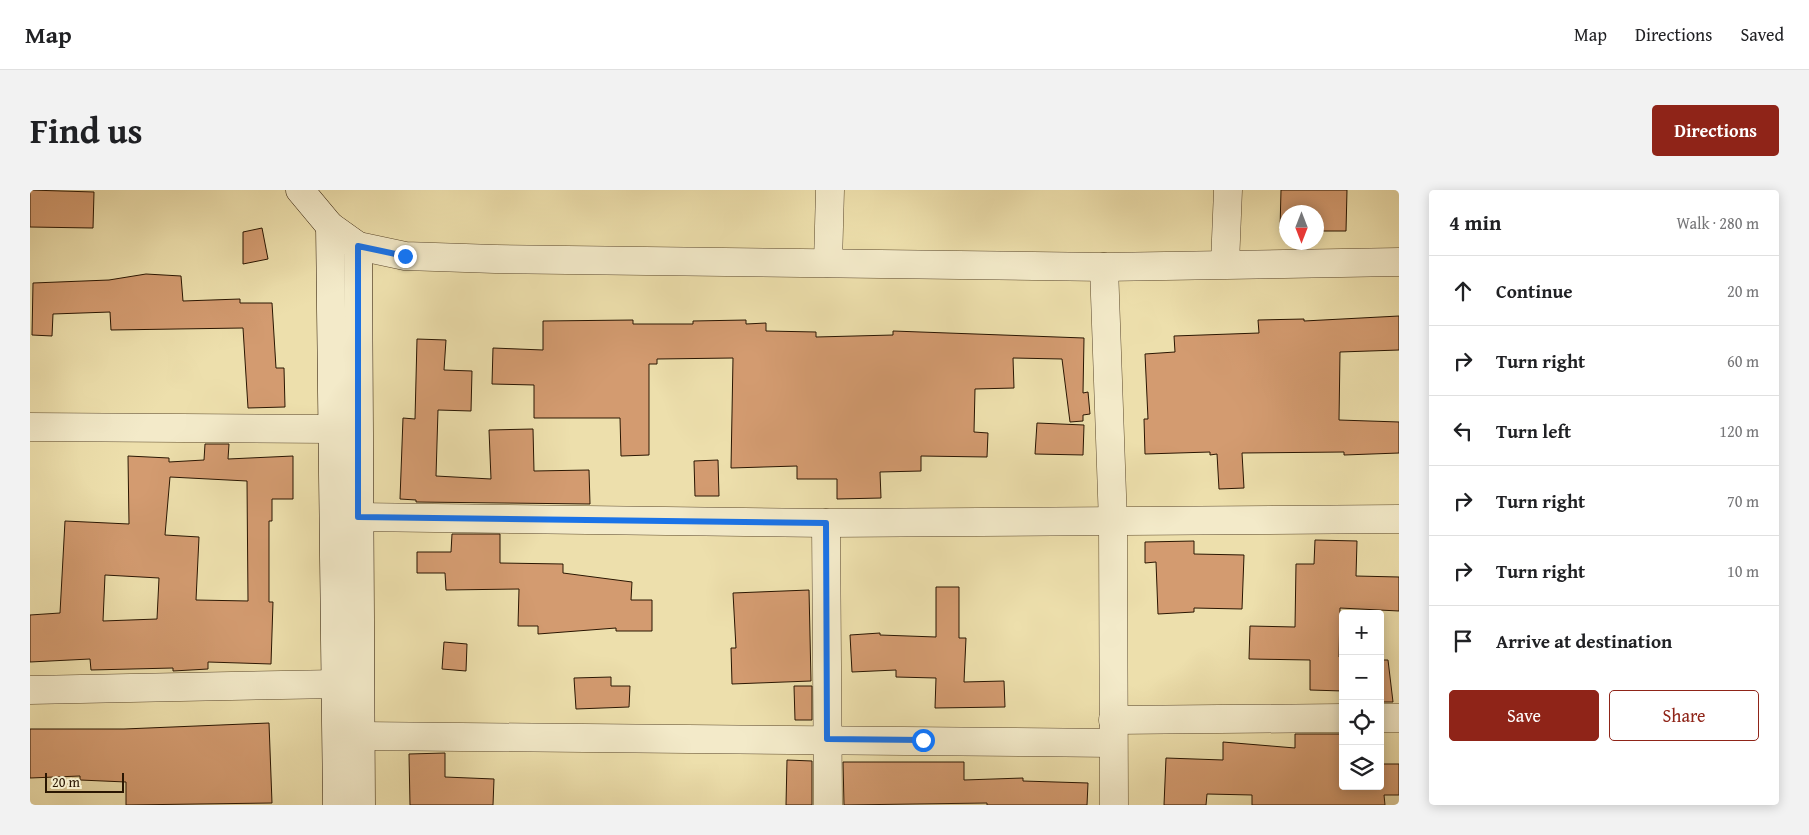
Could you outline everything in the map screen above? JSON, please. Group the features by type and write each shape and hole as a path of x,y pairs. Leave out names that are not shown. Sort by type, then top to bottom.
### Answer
{"street":[{"path":"828,263 830,190"},
{"path":"1225,264 1228,190"},
{"path":"308,194 330,226 358,246 405,256 434,258 1104,266 1399,262"},
{"path":"330,226 337,805"},
{"path":"358,246 361,805"},
{"path":"1104,266 1112,523 1114,805"},
{"path":"30,426 332,429"},
{"path":"358,517 826,523 1399,520"},
{"path":"826,523 828,805"},
{"path":"30,690 337,684"},
{"path":"361,736 827,739 1113,732 1339,718"},
{"path":"1384,718 1399,718"}],"building":[{"path":"30,190 94,192 93,228 30,227"},
{"path":"1281,190 1347,190 1346,231 1324,231 1324,205 1281,205"},
{"path":"262,228 268,259 243,264 243,232"},
{"path":"146,274 181,276 183,301 240,299 240,303 272,303 276,368 284,368 285,407 248,408 243,328 111,330 110,312 53,314 52,336 32,335 33,283 109,280"},
{"path":"1399,316 1399,350 1340,352 1339,420 1399,422 1399,453 1344,455 1344,452 1242,453 1244,488 1219,489 1217,454 1210,455 1210,452 1145,454 1144,419 1148,419 1145,354 1175,352 1174,336 1259,333 1258,320 1304,319 1304,321"},
{"path":"633,320 633,324 693,324 693,321 746,320 746,324 766,323 766,331 816,332 816,337 893,335 893,331 1084,338 1083,393 1088,392 1090,414 1083,415 1083,421 1070,422 1062,359 1013,358 1014,388 975,389 974,432 988,433 987,457 921,456 921,471 880,472 881,498 837,499 837,479 797,479 797,466 731,468 733,358 657,359 657,364 649,364 649,455 621,456 620,418 534,418 534,385 492,384 493,348 543,350 543,321"},
{"path":"417,339 446,340 444,370 472,371 471,411 438,410 436,476 491,479 489,430 533,429 534,471 589,470 590,504 416,502 416,500 400,499 403,418 415,419"},
{"path":"1037,423 1084,425 1083,455 1035,454"},
{"path":"205,444 229,444 228,459 293,456 293,499 272,499 272,521 269,521 269,602 273,602 271,664 208,662 208,669 173,671 173,668 91,670 90,659 30,662 30,615 60,613 65,521 129,524 128,456 169,458 169,462 204,460","holes":["170,477 247,481 248,601 196,600 199,537 165,535","105,575 159,578 157,619 103,621"]},
{"path":"718,460 719,496 695,496 694,461"},
{"path":"452,534 500,534 500,563 563,564 563,573 632,582 631,600 652,600 652,631 616,631 616,628 538,634 538,626 518,626 519,589 446,590 445,573 417,573 417,552 451,552"},
{"path":"1315,540 1357,541 1356,576 1399,577 1399,611 1340,608 1339,691 1310,690 1310,660 1249,659 1250,626 1295,627 1296,564 1314,564"},
{"path":"1194,541 1194,554 1244,555 1242,609 1194,608 1194,612 1158,614 1156,562 1145,563 1145,542"},
{"path":"936,587 959,587 959,638 966,638 964,682 1004,681 1005,707 935,708 936,678 896,677 896,670 852,672 850,635 880,633 880,635 936,637"},
{"path":"809,590 811,681 732,684 731,648 736,648 733,593"},
{"path":"444,642 467,644 466,671 442,669"},
{"path":"1384,660 1388,660 1393,702 1384,702"},
{"path":"611,677 611,686 630,686 629,707 576,709 574,678"},
{"path":"794,686 812,686 812,720 795,720"},
{"path":"269,723 272,803 126,805 126,782 80,780 80,776 30,778 30,729 124,729"},
{"path":"1295,734 1339,734 1339,790 1384,790 1384,764 1399,764 1399,795 1384,795 1385,805 1252,805 1252,795 1207,794 1206,805 1164,805 1166,758 1223,760 1223,742 1295,748"},
{"path":"445,753 445,777 494,779 493,805 410,805 409,754"},
{"path":"787,760 812,761 812,805 786,805"},
{"path":"843,762 964,762 964,780 1023,778 1023,781 1088,783 1087,805 987,805 987,803 844,805"}],"route":[{"path":"405,256 358,246 358,517 826,523 827,739 923,740"}]}
